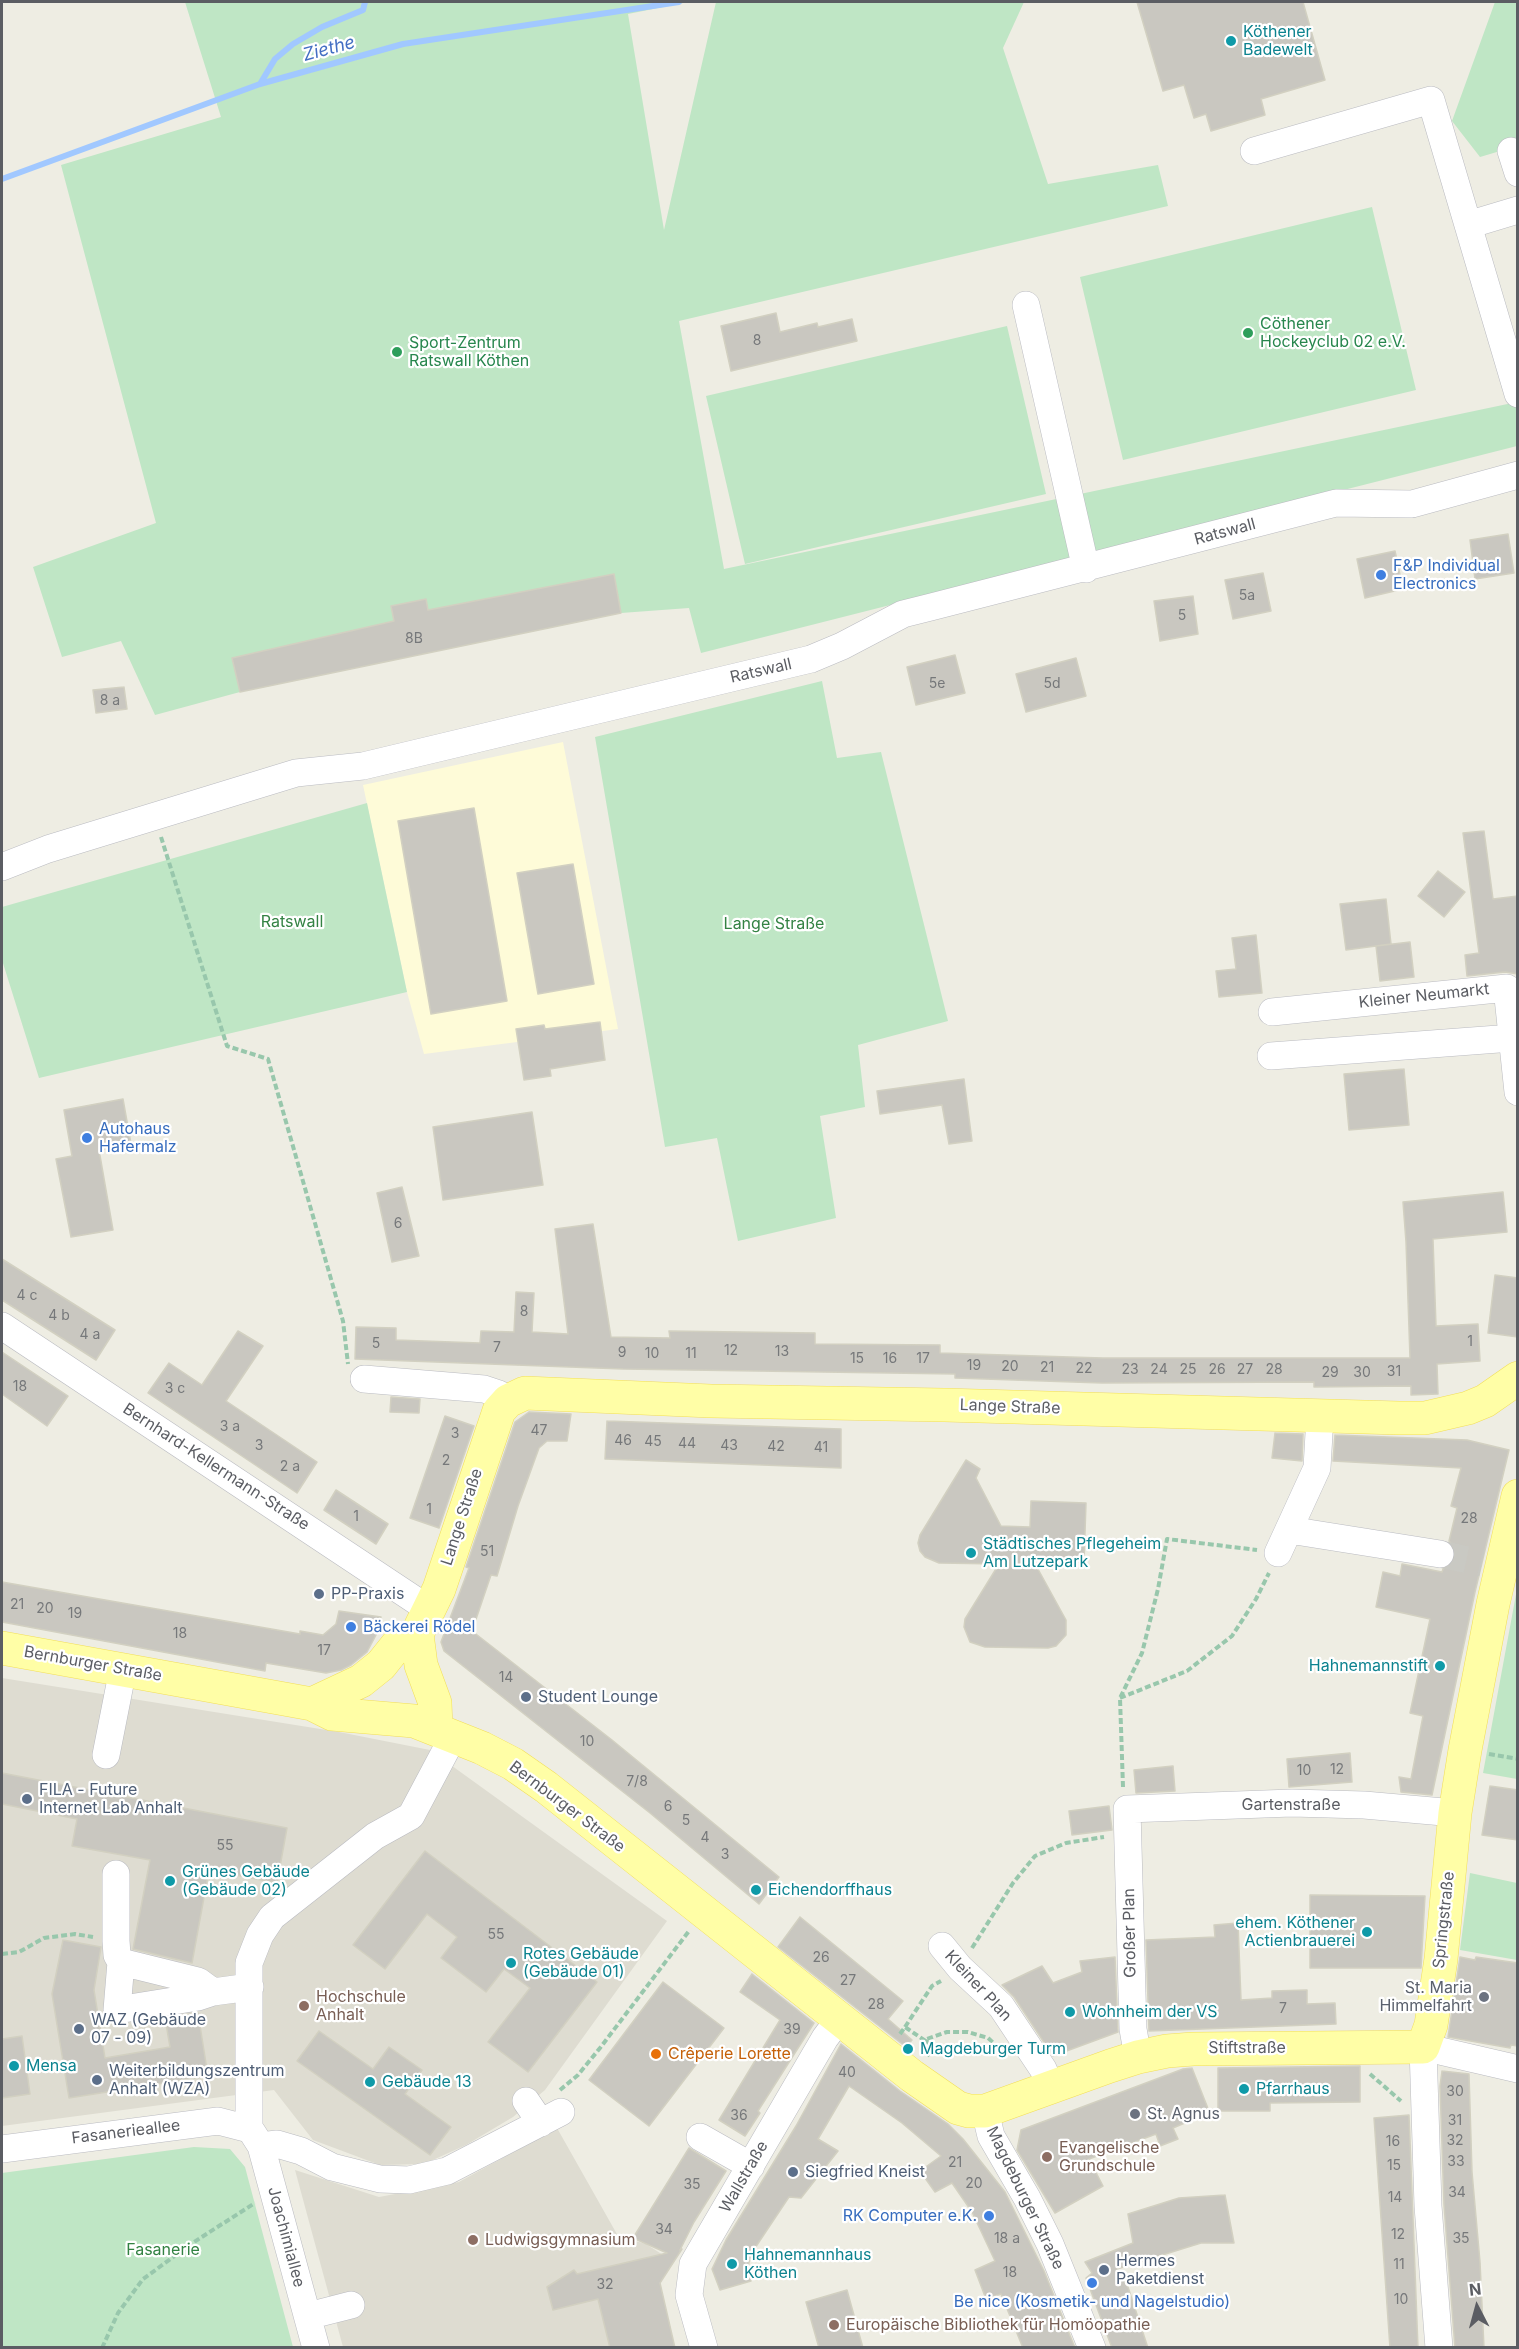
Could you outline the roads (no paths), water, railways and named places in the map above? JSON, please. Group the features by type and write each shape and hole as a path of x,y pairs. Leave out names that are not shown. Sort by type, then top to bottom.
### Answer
{"main road":[{"name":"Lange Straße","path":"445,1732 421,1665 423,1622 439,1589 493,1424 499,1411 508,1401 525,1393 711,1401 933,1404 1425,1418 1468,1408 1485,1401 1514,1381"},
{"name":"Springstraße","path":"1423,2047 1431,2025 1441,1959 1455,1813 1492,1566 1518,1496"},
{"path":"312,1704 361,1681 381,1665 397,1645 423,1622"},
{"name":"Bernburger Straße","path":"2,1648 312,1704 332,1714 414,1721 445,1732 513,1764 538,1781 784,1973"},
{"name":"Magdeburger Straße","path":"784,1973 912,2076 958,2108 969,2111 985,2110"},
{"name":"Stiftstraße","path":"985,2110 1044,2073 1193,2049 1423,2047"}],"street":[{"path":"1254,151 1431,100 1518,394"},
{"path":"1467,225 1518,210"},
{"path":"1026,305 1086,569"},
{"name":"Ratswall","path":"2,867 48,849 296,773 363,766 811,659 842,646 903,614 1086,569 1336,503 1412,504 1518,475"},
{"name":"Kleiner Neumarkt","path":"1272,1012 1507,988 1518,1092"},
{"path":"1271,1056 1512,1038"},
{"name":"Bernhard-Kellermann-Straße","path":"2,1326 423,1622"},
{"path":"364,1379 484,1389 499,1394 508,1401"},
{"path":"1320,1416 1317,1468 1283,1541 1440,1554"},
{"path":"106,1755 123,1669"},
{"name":"Joachimiallee","path":"316,2348 275,2198 255,2137 249,1963 260,1935 272,1917 375,1836 411,1816 445,1732"},
{"name":"Gartenstraße","path":"1126,1811 1292,1803 1364,1805 1455,1813"},
{"name":"Großer Plan","path":"1126,1811 1133,2029 1138,2057"},
{"path":"116,1874 117,2010 250,1987"},
{"name":"Kleiner Plan","path":"942,1946 960,1968 1001,2006 1044,2073"},
{"path":"118,1951 198,1981 213,1992"},
{"name":"Wallstraße","path":"704,2348 689,2295 693,2264 825,2038 840,2018"},
{"name":"Stiftstraße","path":"1423,2047 1518,2069"},
{"name":"Springstraße","path":"1423,2047 1424,2116 1439,2348"},
{"name":"Magdeburger Straße","path":"985,2110 991,2136 1027,2198 1050,2244 1082,2318 1092,2348"},
{"name":"Fasanerieallee","path":"2,2148 218,2121 255,2137 301,2151 332,2167 380,2179 409,2180 447,2171 540,2111"},
{"path":"700,2137 751,2166"},
{"path":"308,2316 351,2305"}],"waterway":[{"path":"260,84 275,59 293,44 322,27 363,10 365,2"},
{"name":"Ziethe","path":"2,179 260,84 403,44 679,2"}],"tunnel":[{"path":"1440,1554 1482,1563"}],"place":[{"name":"Köthener Badewelt","path":"1231,41"},
{"name":"Cöthener Hockeyclub 02 e.V.","path":"1248,333"},
{"name":"Sport-Zentrum Ratswall Köthen","path":"397,352"},
{"name":"F&P Individual Electronics","path":"1381,575"},
{"name":"Autohaus Hafermalz","path":"87,1138"},
{"name":"Städtisches Pflegeheim Am Lutzepark","path":"971,1553"},
{"name":"PP-Praxis","path":"319,1594"},
{"name":"Bäckerei Rödel","path":"351,1627"},
{"name":"Hahnemannstift","path":"1440,1666"},
{"name":"Student Lounge","path":"526,1697"},
{"name":"FILA - Future Internet Lab Anhalt","path":"27,1799"},
{"name":"Grünes Gebäude (Gebäude 02)","path":"170,1881"},
{"name":"Eichendorffhaus","path":"756,1890"},
{"name":"ehem. Köthener Actienbrauerei","path":"1367,1932"},
{"name":"Rotes Gebäude (Gebäude 01)","path":"511,1963"},
{"name":"St. Maria Himmelfahrt","path":"1484,1997"},
{"name":"Hochschule Anhalt","path":"304,2006"},
{"name":"Wohnheim der VS","path":"1070,2012"},
{"name":"WAZ (Gebäude 07 - 09)","path":"79,2029"},
{"name":"Magdeburger Turm","path":"908,2049"},
{"name":"Crêperie Lorette","path":"656,2054"},
{"name":"Mensa","path":"14,2066"},
{"name":"Weiterbildungszentrum Anhalt (WZA)","path":"97,2080"},
{"name":"Gebäude 13","path":"370,2082"},
{"name":"Pfarrhaus","path":"1244,2089"},
{"name":"St. Agnus","path":"1135,2114"},
{"name":"Evangelische Grundschule","path":"1047,2157"},
{"name":"Siegfried Kneist","path":"793,2172"},
{"name":"RK Computer e.K.","path":"989,2216"},
{"name":"Ludwigsgymnasium","path":"473,2240"},
{"name":"Hahnemannhaus Köthen","path":"732,2264"},
{"name":"Hermes Paketdienst","path":"1104,2270"},
{"name":"Be nice (Kosmetik- und Nagelstudio)","path":"1092,2283"},
{"name":"Europäische Bibliothek für Homöopathie","path":"834,2325"}],"park label":[{"name":"Fasanerie","path":"163,2250"}]}
